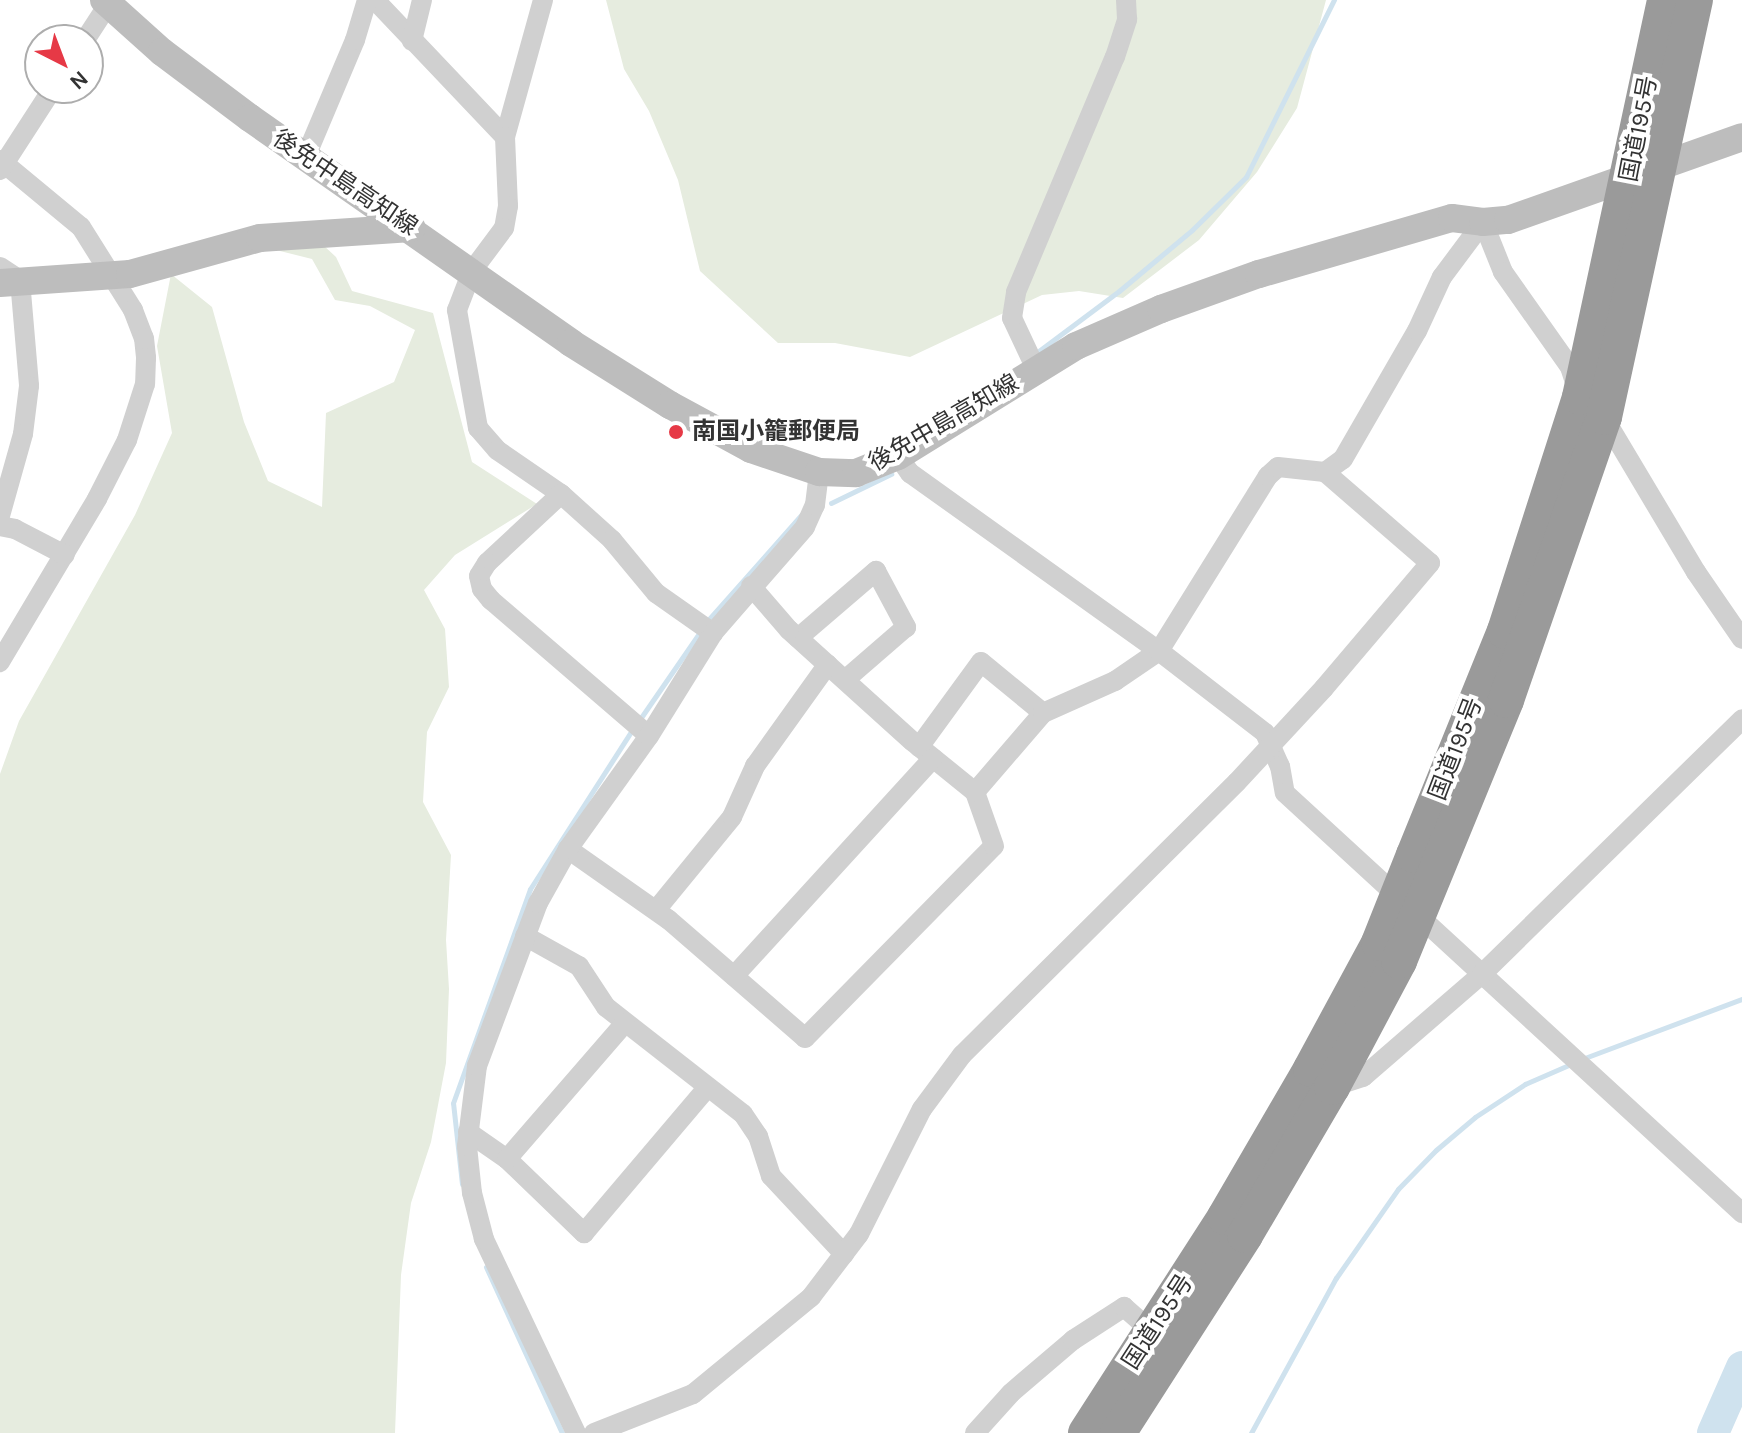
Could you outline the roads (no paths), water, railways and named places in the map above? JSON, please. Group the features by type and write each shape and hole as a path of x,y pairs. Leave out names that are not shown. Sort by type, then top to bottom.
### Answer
{"highway":[{"name":"国道195号","path":"1644,173 1665,0"},
{"name":"国道195号","path":"1118,1433 1225,1217 1311,1069 1379,943 1408,905 1506,700 1592,407 1644,173 1695,0"},
{"name":"国道195号","path":"1086,1433 1245,1235 1332,1087 1399,961 1408,905"}],"main road":[{"name":"後免中島高知線","path":"108,1 162,52 571,343 670,405 751,449 819,472 856,473 898,456 1076,346 1147,315 1259,274 1452,218 1483,222 1508,220 1742,137"},
{"path":"7,277 113,276 159,268 260,238 412,228"}],"street":[{"path":"306,156 355,40 367,0"},
{"path":"375,0 505,137"},
{"path":"412,41 422,0"},
{"path":"543,0 505,137 508,206 504,228 472,271 457,310 478,428 497,450 561,494 612,540 656,593 713,633"},
{"path":"1036,369 1012,318 1016,292 1115,57 1127,19 1126,0"},
{"path":"94,24 108,1"},
{"path":"0,662 65,555 127,440 145,384 144,338 113,276 65,211 2,165 42,104"},
{"path":"1483,222 1503,272 1570,367 1696,572 1742,639"},
{"path":"1325,472 1343,459 1417,331 1442,277 1483,222"},
{"path":"0,516 23,434 29,386 7,277"},
{"path":"898,456 910,473 1159,651 1265,733 1285,793 1742,1213"},
{"path":"594,1433 676,1401 708,1384 811,1297 844,1254 885,1186 922,1109 962,1055 1237,782 1324,688 1430,563 1325,472 1278,467 1268,476 1159,651 1115,681 1043,713 975,792"},
{"path":"576,1433 484,1239 472,1193 468,1132 477,1066 538,903 568,849 713,633 811,518 819,472"},
{"path":"561,494 487,563 479,576 482,589 645,733"},
{"path":"0,526 15,529 65,555"},
{"path":"798,638 876,571 906,627 846,679"},
{"path":"568,849 656,910 805,1038 994,846 975,792 798,638 751,586"},
{"path":"734,976 926,752 981,662 1043,713"},
{"path":"656,910 732,817 755,766 828,664"},
{"path":"1332,1087 1363,1077 1482,974 1742,719"},
{"path":"525,936 579,966 600,1001 749,1121 758,1136 771,1176 844,1254"},
{"path":"507,1159 625,1023"},
{"path":"468,1132 507,1159 584,1233 707,1088"},
{"path":"975,1433 1011,1393 1073,1340 1124,1307 1162,1340"}],"waterway":[{"path":"1036,353 1119,291 1192,230 1246,177 1334,0"},
{"path":"831,503 891,474"},
{"path":"709,619 801,515"},
{"path":"640,719 698,635"},
{"path":"462,1184 453,1103 530,889 632,730"},
{"path":"1582,1059 1742,999"},
{"path":"1251,1433 1336,1278 1398,1189 1436,1150 1475,1117 1525,1084 1573,1063"},
{"path":"486,1267 562,1433"},
{"path":"1713,1433 1742,1367"}],"place":[{"name":"南国小籠郵便局","path":"676,432"}]}
